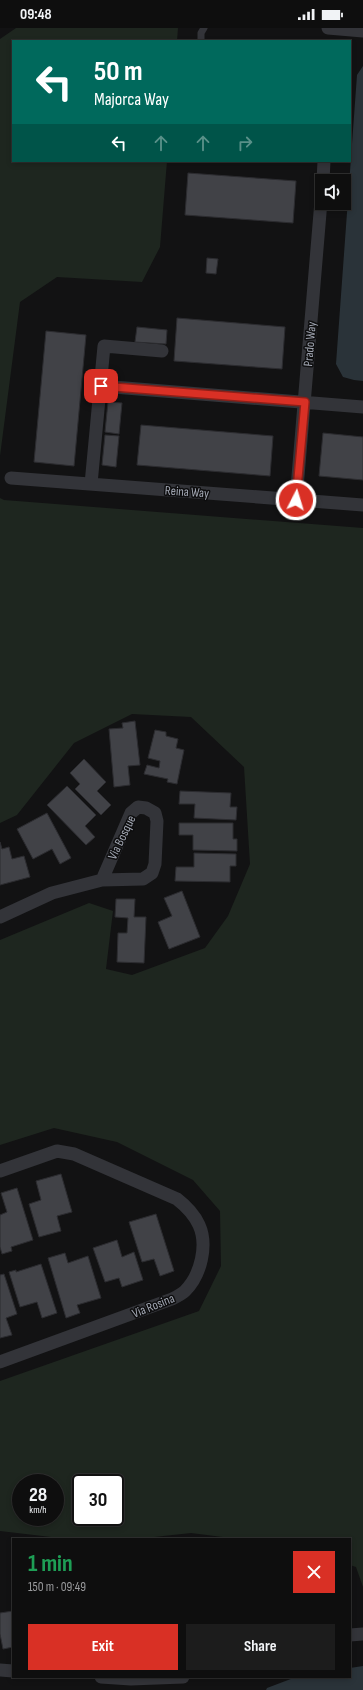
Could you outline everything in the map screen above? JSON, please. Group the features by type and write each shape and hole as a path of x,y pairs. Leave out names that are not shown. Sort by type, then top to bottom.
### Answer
{"street":[{"path":"332,33 363,31"},
{"path":"323,174 324,162"},
{"name":"Prado Way","path":"296,500 320,210"},
{"path":"91,484 104,346 162,351"},
{"path":"101,386 363,407"},
{"name":"Reina Way","path":"11,478 363,505"},
{"name":"Via Bosque","path":"0,917 52,893 102,880 143,880 152,873 156,864 157,821 155,813 146,808 138,807 131,813 102,880"},
{"name":"Via Rosina","path":"0,1171 57,1151 74,1154 177,1199 189,1208 199,1225 203,1246 199,1270 185,1292 172,1299 0,1362"},
{"path":"351,1635 363,1634"},
{"path":"0,1670 12,1671"},
{"path":"118,1678 157,1678"}],"lane":[{"path":"201,40 201,33 204,28"}],"shaded area":[{"path":"16,28 178,28 177,40 12,40 12,162 167,162 160,247 142,282 57,277 20,302 0,456 0,39"},
{"path":"363,66 363,381 343,377 336,364 347,210 351,210 351,158 357,75"},
{"path":"0,498 4,500 363,528 363,1587 356,1567 351,1565 351,1538 230,1538 191,1533 145,1538 60,1538 0,1531 0,1381 199,1311 221,1266 220,1211 193,1180 117,1142 54,1128 0,1145 0,940 89,903 113,911 106,969 132,975 205,948 228,916 250,864 244,767 191,717 132,714 74,743 17,815 0,823"},
{"path":"363,1666 363,1690 266,1690 267,1688 293,1678 351,1678 351,1668"}],"building":[{"path":"188,173 296,181 293,223 185,215"},
{"path":"207,258 218,259 216,274 206,273"},
{"path":"177,318 285,327 282,369 174,361"},
{"path":"137,327 167,330 166,344 135,342"},
{"path":"46,331 86,335 74,466 34,462"},
{"path":"108,402 122,403 119,434 105,432"},
{"path":"141,425 273,436 270,476 137,465"},
{"path":"323,433 363,437 363,480 319,476"},
{"path":"105,435 119,436 116,467 102,465"},
{"path":"135,721 140,765 128,766 130,785 114,787 109,729 123,728 122,723"},
{"path":"155,730 166,732 166,736 178,739 176,748 184,750 177,784 167,782 168,779 144,774 147,765 159,768 160,761 148,758"},
{"path":"84,759 106,782 97,791 111,805 101,815 75,789 80,784 70,773"},
{"path":"67,786 96,815 85,826 95,837 86,845 47,805"},
{"path":"180,791 231,793 230,807 237,807 236,820 194,818 195,804 179,804"},
{"path":"47,813 71,858 60,864 52,849 33,859 17,829"},
{"path":"179,823 233,823 233,839 237,839 237,851 193,850 193,835 179,835"},
{"path":"0,842 2,849 9,847 12,859 24,856 30,877 0,885"},
{"path":"194,853 236,854 236,866 230,866 230,882 175,881 176,867 194,867"},
{"path":"182,891 200,937 169,949 158,922 172,916 164,898"},
{"path":"116,899 135,899 134,917 146,917 144,963 117,962 118,933 127,933 128,918 115,917"},
{"path":"61,1174 72,1212 57,1216 61,1231 39,1237 29,1204 41,1200 36,1181"},
{"path":"17,1188 33,1240 11,1247 12,1251 2,1254 0,1247 0,1215 7,1212 1,1193"},
{"path":"156,1214 174,1271 160,1276 154,1259 142,1262 129,1222"},
{"path":"117,1240 122,1257 134,1252 143,1280 122,1287 119,1278 105,1282 93,1248"},
{"path":"65,1253 68,1263 88,1256 101,1298 77,1305 80,1313 66,1318 48,1258"},
{"path":"41,1264 57,1313 42,1318 37,1302 20,1307 9,1272 16,1270 16,1272"},
{"path":"4,1274 17,1314 6,1318 12,1335 0,1338 0,1275"},
{"path":"12,1611 12,1647 3,1649 0,1634 0,1613"}],"route":[{"path":"101,386 305,402 296,500"}]}
